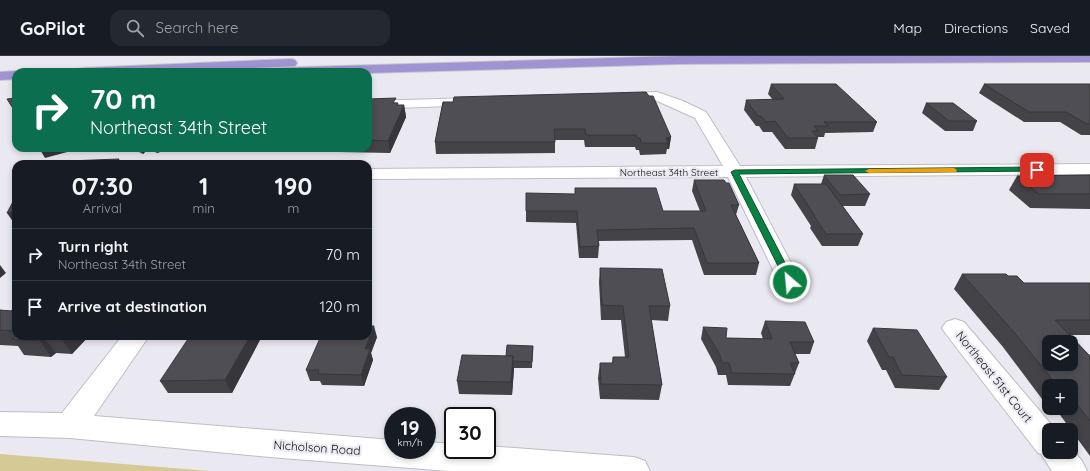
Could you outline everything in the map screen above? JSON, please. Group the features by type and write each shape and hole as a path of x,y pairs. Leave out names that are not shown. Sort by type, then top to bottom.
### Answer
{"highway":[{"path":"171,68 326,61 500,56"},
{"path":"372,69 663,61 1090,58"},
{"path":"922,59 1047,61 1090,65"},
{"path":"0,76 12,75"},
{"path":"0,85 12,84"}],"street":[{"path":"610,98 657,96 701,115 735,172 790,282"},
{"path":"372,105 485,101"},
{"name":"Northeast 34th Street","path":"372,174 1090,169"},
{"name":"Northeast 51st Court","path":"955,328 1042,435"},
{"path":"70,426 133,340"},
{"name":"Nicholson Road","path":"0,424 70,426 281,445 634,471"},
{"path":"1061,459 1071,471"}],"shaded area":[{"path":"0,454 210,471 0,471"}],"building":[{"path":"771,84 836,84 877,122 824,122 828,126 814,126 818,131 812,131 818,138 788,138 775,121 766,122 761,116 758,116 746,100 784,99"},
{"path":"984,84 1090,84 1090,124 1087,124 1066,112 1029,112"},
{"path":"646,92 649,96 653,96 671,137 666,138 668,143 641,143 640,138 637,138 636,135 586,135 585,129 554,129 555,142 435,142 443,102 453,102 454,97"},
{"path":"12,98 12,107 7,99"},
{"path":"396,98 393,103 398,103 397,105 404,105 388,141 372,140 372,99"},
{"path":"926,103 953,103 977,121 949,121"},
{"path":"119,159 118,160 94,160"},
{"path":"824,175 853,175 870,194 840,195"},
{"path":"1090,175 1090,194 1039,194 1017,176"},
{"path":"694,180 724,180 726,183 729,183 739,205 731,205 759,263 707,263 694,228 597,230 599,246 580,247 577,211 526,211 526,193 575,194 575,188 656,188 663,211 706,211"},
{"path":"794,184 826,184 863,234 826,234"},
{"path":"12,204 12,212 7,213"},
{"path":"600,268 662,269 670,306 649,306 662,385 601,384 600,363 613,363 613,357 629,357 623,306 602,305"},
{"path":"962,274 1006,274 1008,276 1017,276 1024,283 1090,283 1090,320 1055,320 1070,335 1042,335 1042,367 1013,331"},
{"path":"0,310 12,310 12,331 0,330"},
{"path":"765,321 805,322 814,342 790,342 799,363 790,363 795,374 732,373 729,363 722,363 720,355 703,327 727,328 726,338 772,339"},
{"path":"873,328 917,330 947,377 902,375 893,357 889,357"},
{"path":"187,340 248,340 225,380 160,381"},
{"path":"319,340 369,340 365,349 370,349 361,375 318,374 319,370 306,370"},
{"path":"1078,344 1090,356 1090,421 1078,406 1078,379 1052,379 1045,371 1078,371"},
{"path":"507,345 533,346 532,362 513,361 513,356 506,356"},
{"path":"462,355 513,356 511,382 457,381"}],"slow traffic":[{"path":"869,171 954,170"}],"route":[{"path":"790,282 735,172 1037,170"}]}
